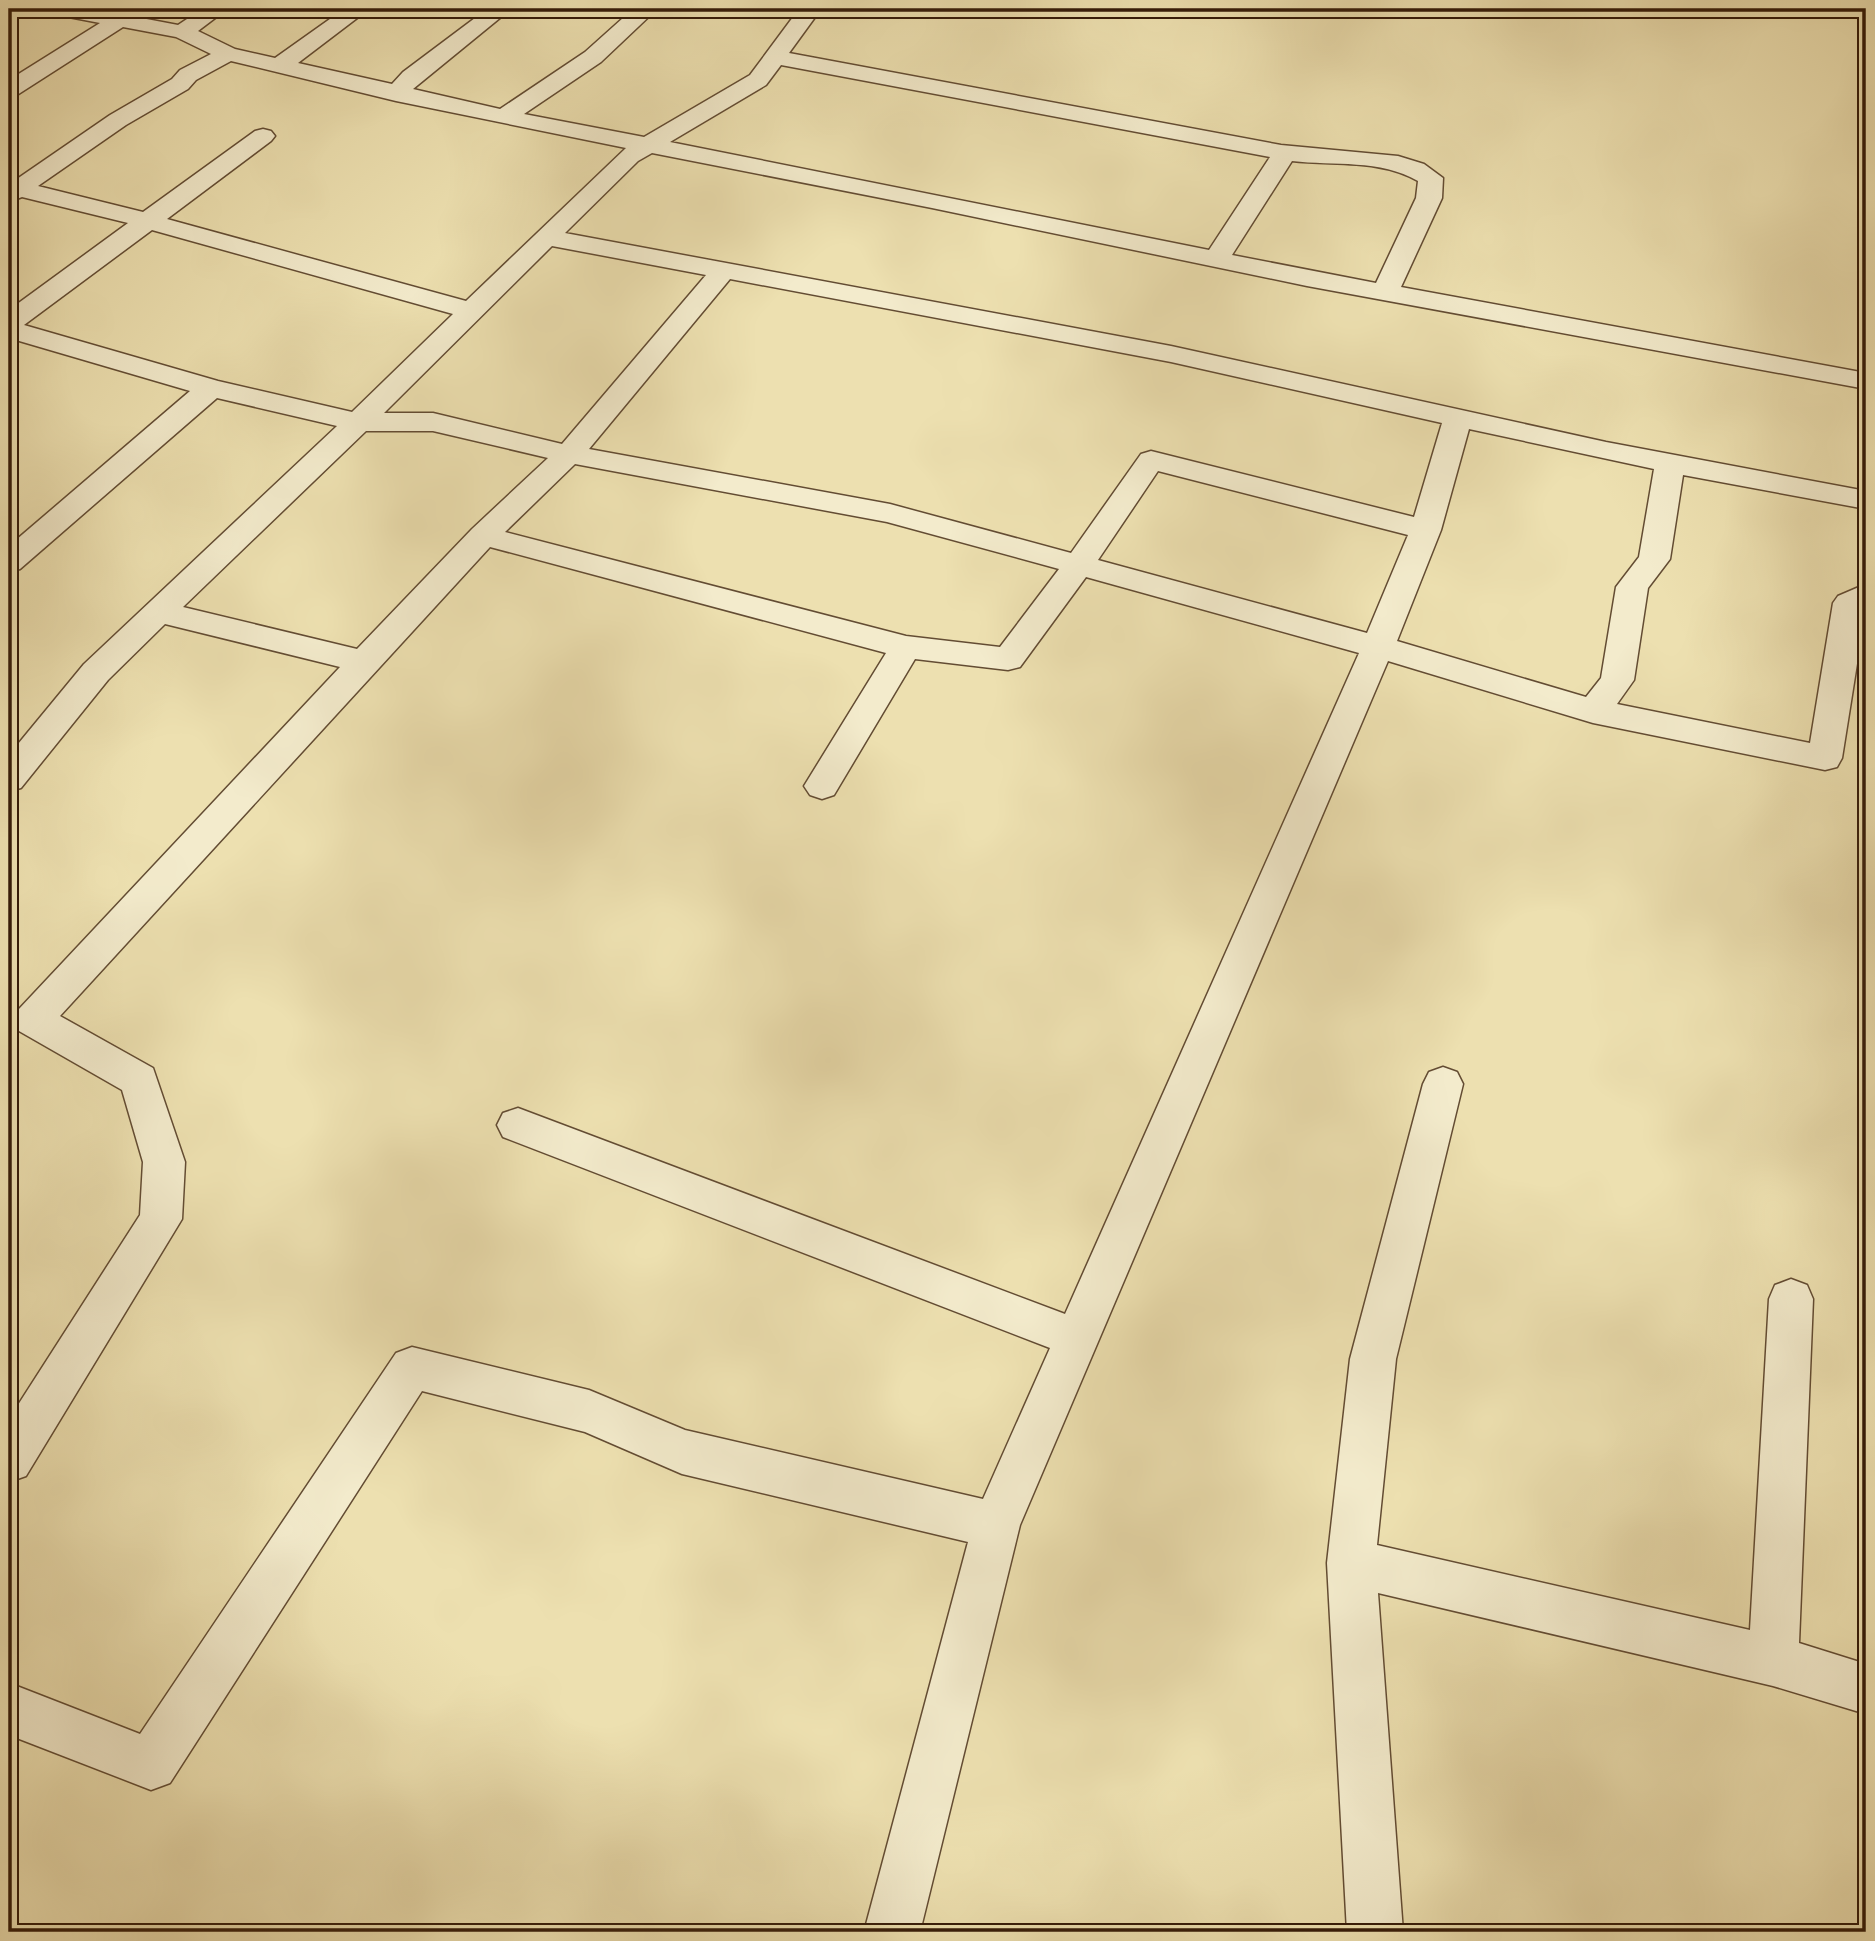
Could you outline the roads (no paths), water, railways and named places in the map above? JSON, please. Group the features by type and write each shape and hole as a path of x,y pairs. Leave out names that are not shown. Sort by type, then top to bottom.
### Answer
{"street":[{"path":"62,9 181,32 228,54 504,117 1385,292 1866,381"},
{"path":"181,32 216,9"},
{"path":"279,66 358,9"},
{"path":"396,94 411,77 500,9"},
{"path":"504,117 593,57 646,9"},
{"path":"9,779 96,671 357,422 629,156 758,80 810,9"},
{"path":"9,90 120,20"},
{"path":"11,190 118,120 180,85 188,75 228,54"},
{"path":"775,57 1285,153 1392,163 1419,170 1431,178 1429,198 1385,292"},
{"path":"9,323 263,136"},
{"path":"1216,259 1285,153"},
{"path":"11,190 148,221 471,311"},
{"path":"546,237 1171,354 1670,464 1866,500"},
{"path":"9,1460 161,1219 162,1208 164,1162 139,1080 33,1020 483,536 569,454 724,270"},
{"path":"9,329 211,388 357,422 433,422 569,454 890,513 1378,647 1593,711 1825,758 1849,603 1866,594"},
{"path":"9,562 211,388"},
{"path":"892,1932 996,1525 1378,647 1426,530 1458,418"},
{"path":"483,536 906,647 1008,659 1080,564 1151,460 1426,530"},
{"path":"1593,711 1617,680 1632,587 1654,559 1670,464"},
{"path":"158,612 364,662"},
{"path":"822,786 906,647"},
{"path":"1375,1932 1351,1563 1373,1359 1443,1084"},
{"path":"518,1125 1076,1338"},
{"path":"1773,1661 1791,1299"},
{"path":"9,1709 151,1764 412,1368 589,1412 682,1452 996,1525"},
{"path":"1351,1563 1773,1661 1866,1689"}]}
